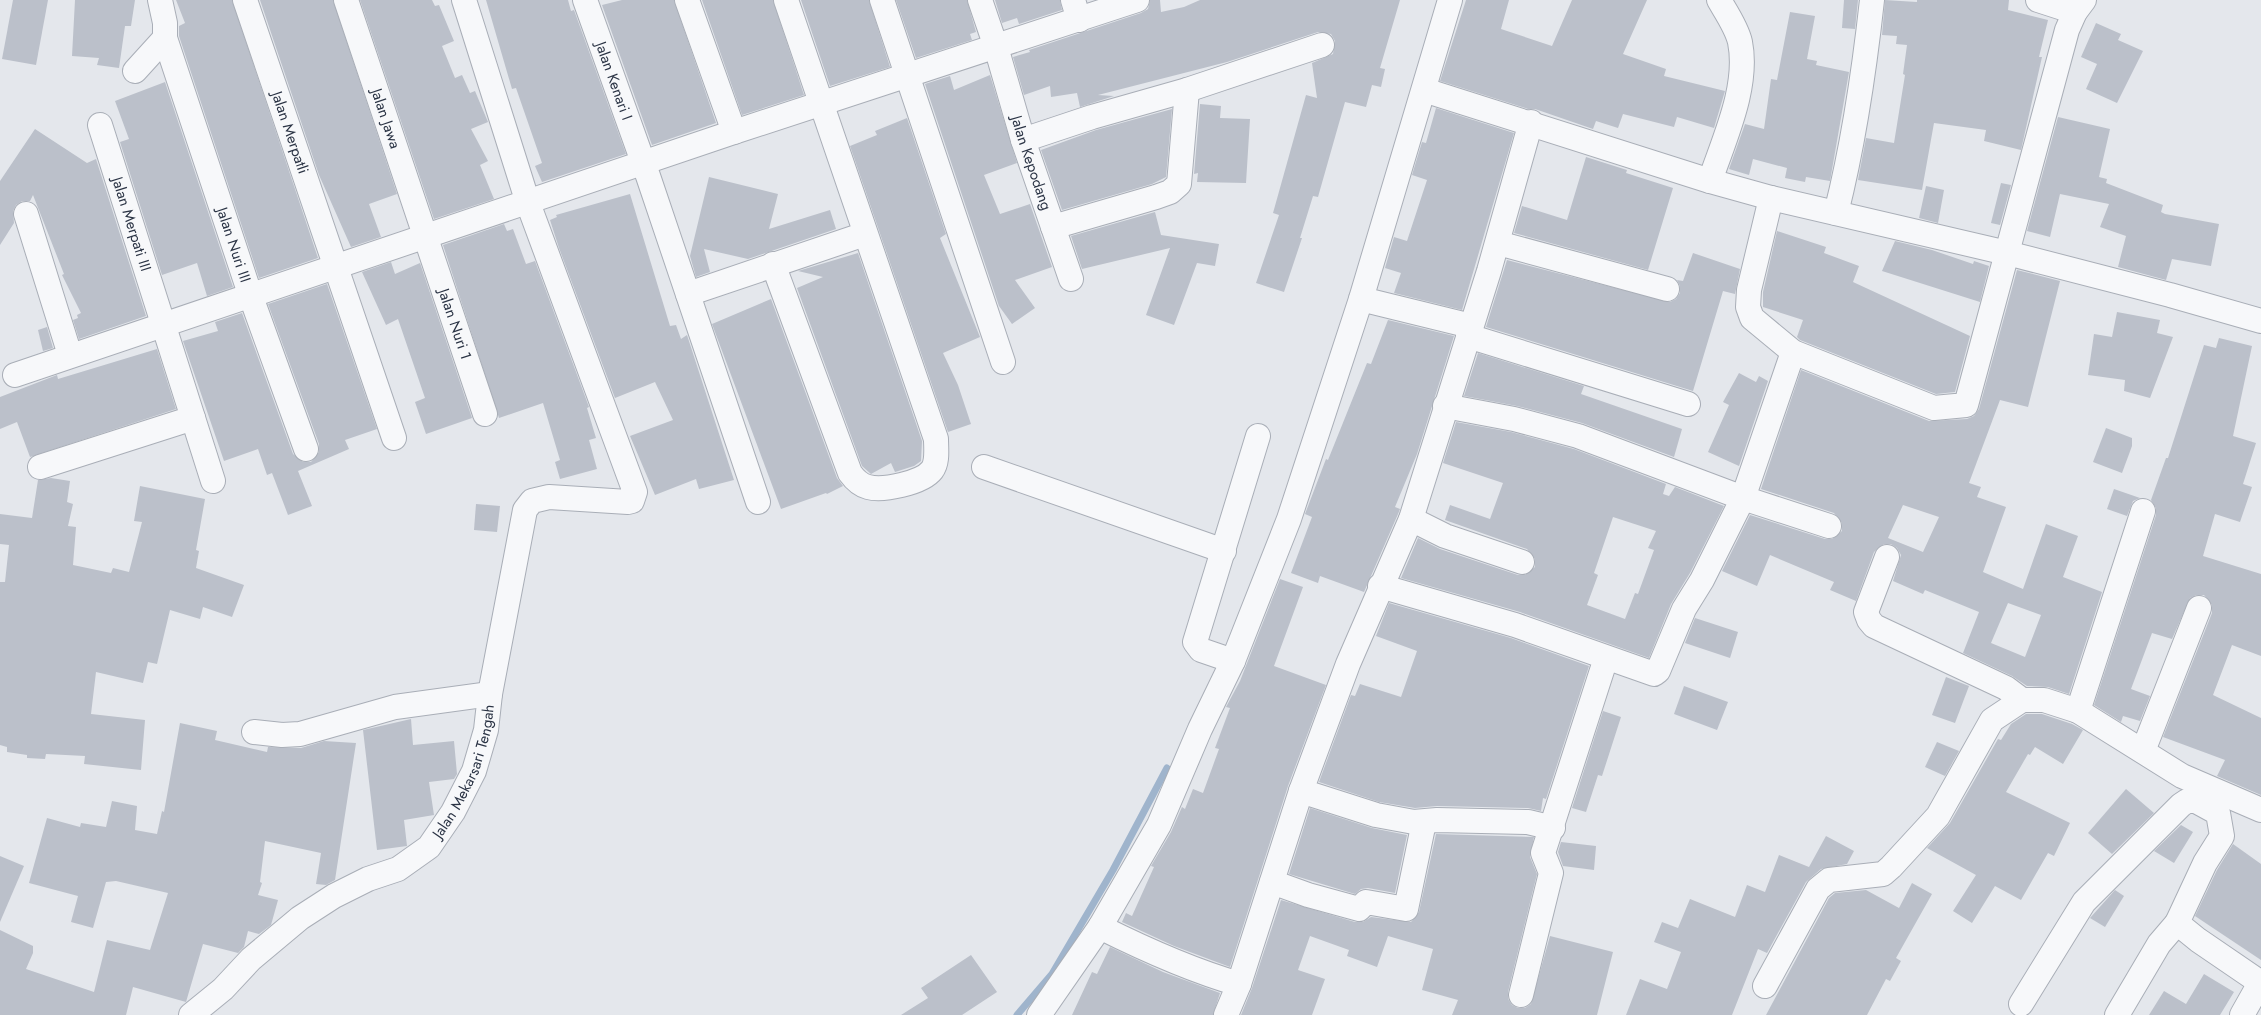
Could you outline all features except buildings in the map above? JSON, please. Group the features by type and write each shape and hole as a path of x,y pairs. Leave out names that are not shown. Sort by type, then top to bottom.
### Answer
{"street":[{"name":"Jalan Nuri III","path":"160,0 165,23 165,38 250,294 306,449"},
{"name":"Jalan Merpatli","path":"245,0 394,438"},
{"name":"Jalan Jawa","path":"346,0 426,236"},
{"path":"464,0 528,203"},
{"name":"Jalan Kenari I","path":"585,0 644,163 758,502"},
{"path":"687,0 734,132"},
{"path":"774,264 850,473 857,482 870,488 889,488 915,480 932,471 937,456 936,439 786,0"},
{"path":"882,0 909,76 1003,362"},
{"name":"Jalan Kepodang","path":"980,0 1023,140 1071,279"},
{"path":"15,375 734,132 996,47 1076,10 1137,0"},
{"path":"1039,1015 1100,927 1159,825 1200,729 1233,661 1288,519 1361,299 1450,0"},
{"path":"1710,181 1739,91 1741,61 1740,40 1719,0"},
{"path":"1836,213 1852,147 1862,91 1872,0"},
{"path":"1771,198 1748,290 1748,307 1752,318 1792,352 1934,408 1966,405 2067,30 2080,6 2038,0"},
{"path":"135,71 165,38"},
{"path":"1023,140 1092,117 1187,90 1322,45"},
{"path":"1053,227 1156,197 1170,192 1179,184 1187,90"},
{"path":"1424,90 1531,122 1710,181 1771,198 2007,253 2170,295 2261,321"},
{"path":"1226,1015 1239,984 1301,791 1348,664 1380,586 1411,519 1445,406 1498,243 1531,122"},
{"name":"Jalan Merpati III","path":"100,125 213,481"},
{"name":"Jalan Mekarsari Tengah","path":"191,1015 223,989 252,959 300,918 342,891 368,879 398,869 429,847 453,812 474,770 486,730 490,694 525,510 532,501 549,497 632,501 635,492 528,203"},
{"path":"26,214 70,355"},
{"path":"688,294 865,234"},
{"name":"Jalan Nuri 1","path":"426,236 485,414"},
{"path":"1498,243 1667,289"},
{"path":"1361,299 1469,331 1688,404"},
{"path":"1380,586 1515,625 1653,674 1658,671 1684,609 1702,580 1744,498 1792,352"},
{"path":"1445,406 1514,418 1578,436 1744,498 1829,526"},
{"path":"40,467 193,418"},
{"path":"1233,661 1201,650 1196,642 1258,436"},
{"path":"984,467 1224,551"},
{"path":"2078,711 2143,512"},
{"path":"1411,519 1445,536 1522,562"},
{"path":"1887,557 1866,612 1874,626 2006,688 2022,700"},
{"path":"2143,751 2198,608"},
{"path":"1521,995 1551,873 1543,853 1553,828 1566,777 1606,658"},
{"path":"254,732 282,735 300,734 395,707 490,694"},
{"path":"1765,986 1818,889 1830,880 1883,874 1891,867 1938,816 1992,720 2022,700 2044,700 2078,711 2182,776 2261,810"},
{"path":"1301,791 1376,815 1414,822 1437,820 1528,822 1553,828"},
{"path":"2021,1004 2084,902 2180,805 2187,800 2196,802 2218,813 2222,836 2205,863 2177,923 2159,944 2117,1015"},
{"path":"1272,882 1308,895 1359,909 1366,902 1406,909 1424,822"},
{"path":"2177,923 2198,940 2261,983 2242,1015"},
{"path":"1100,927 1157,955 1206,974 1239,984"}],"waterway":[{"path":"1017,1015 1052,974 1113,870 1167,768"}]}
